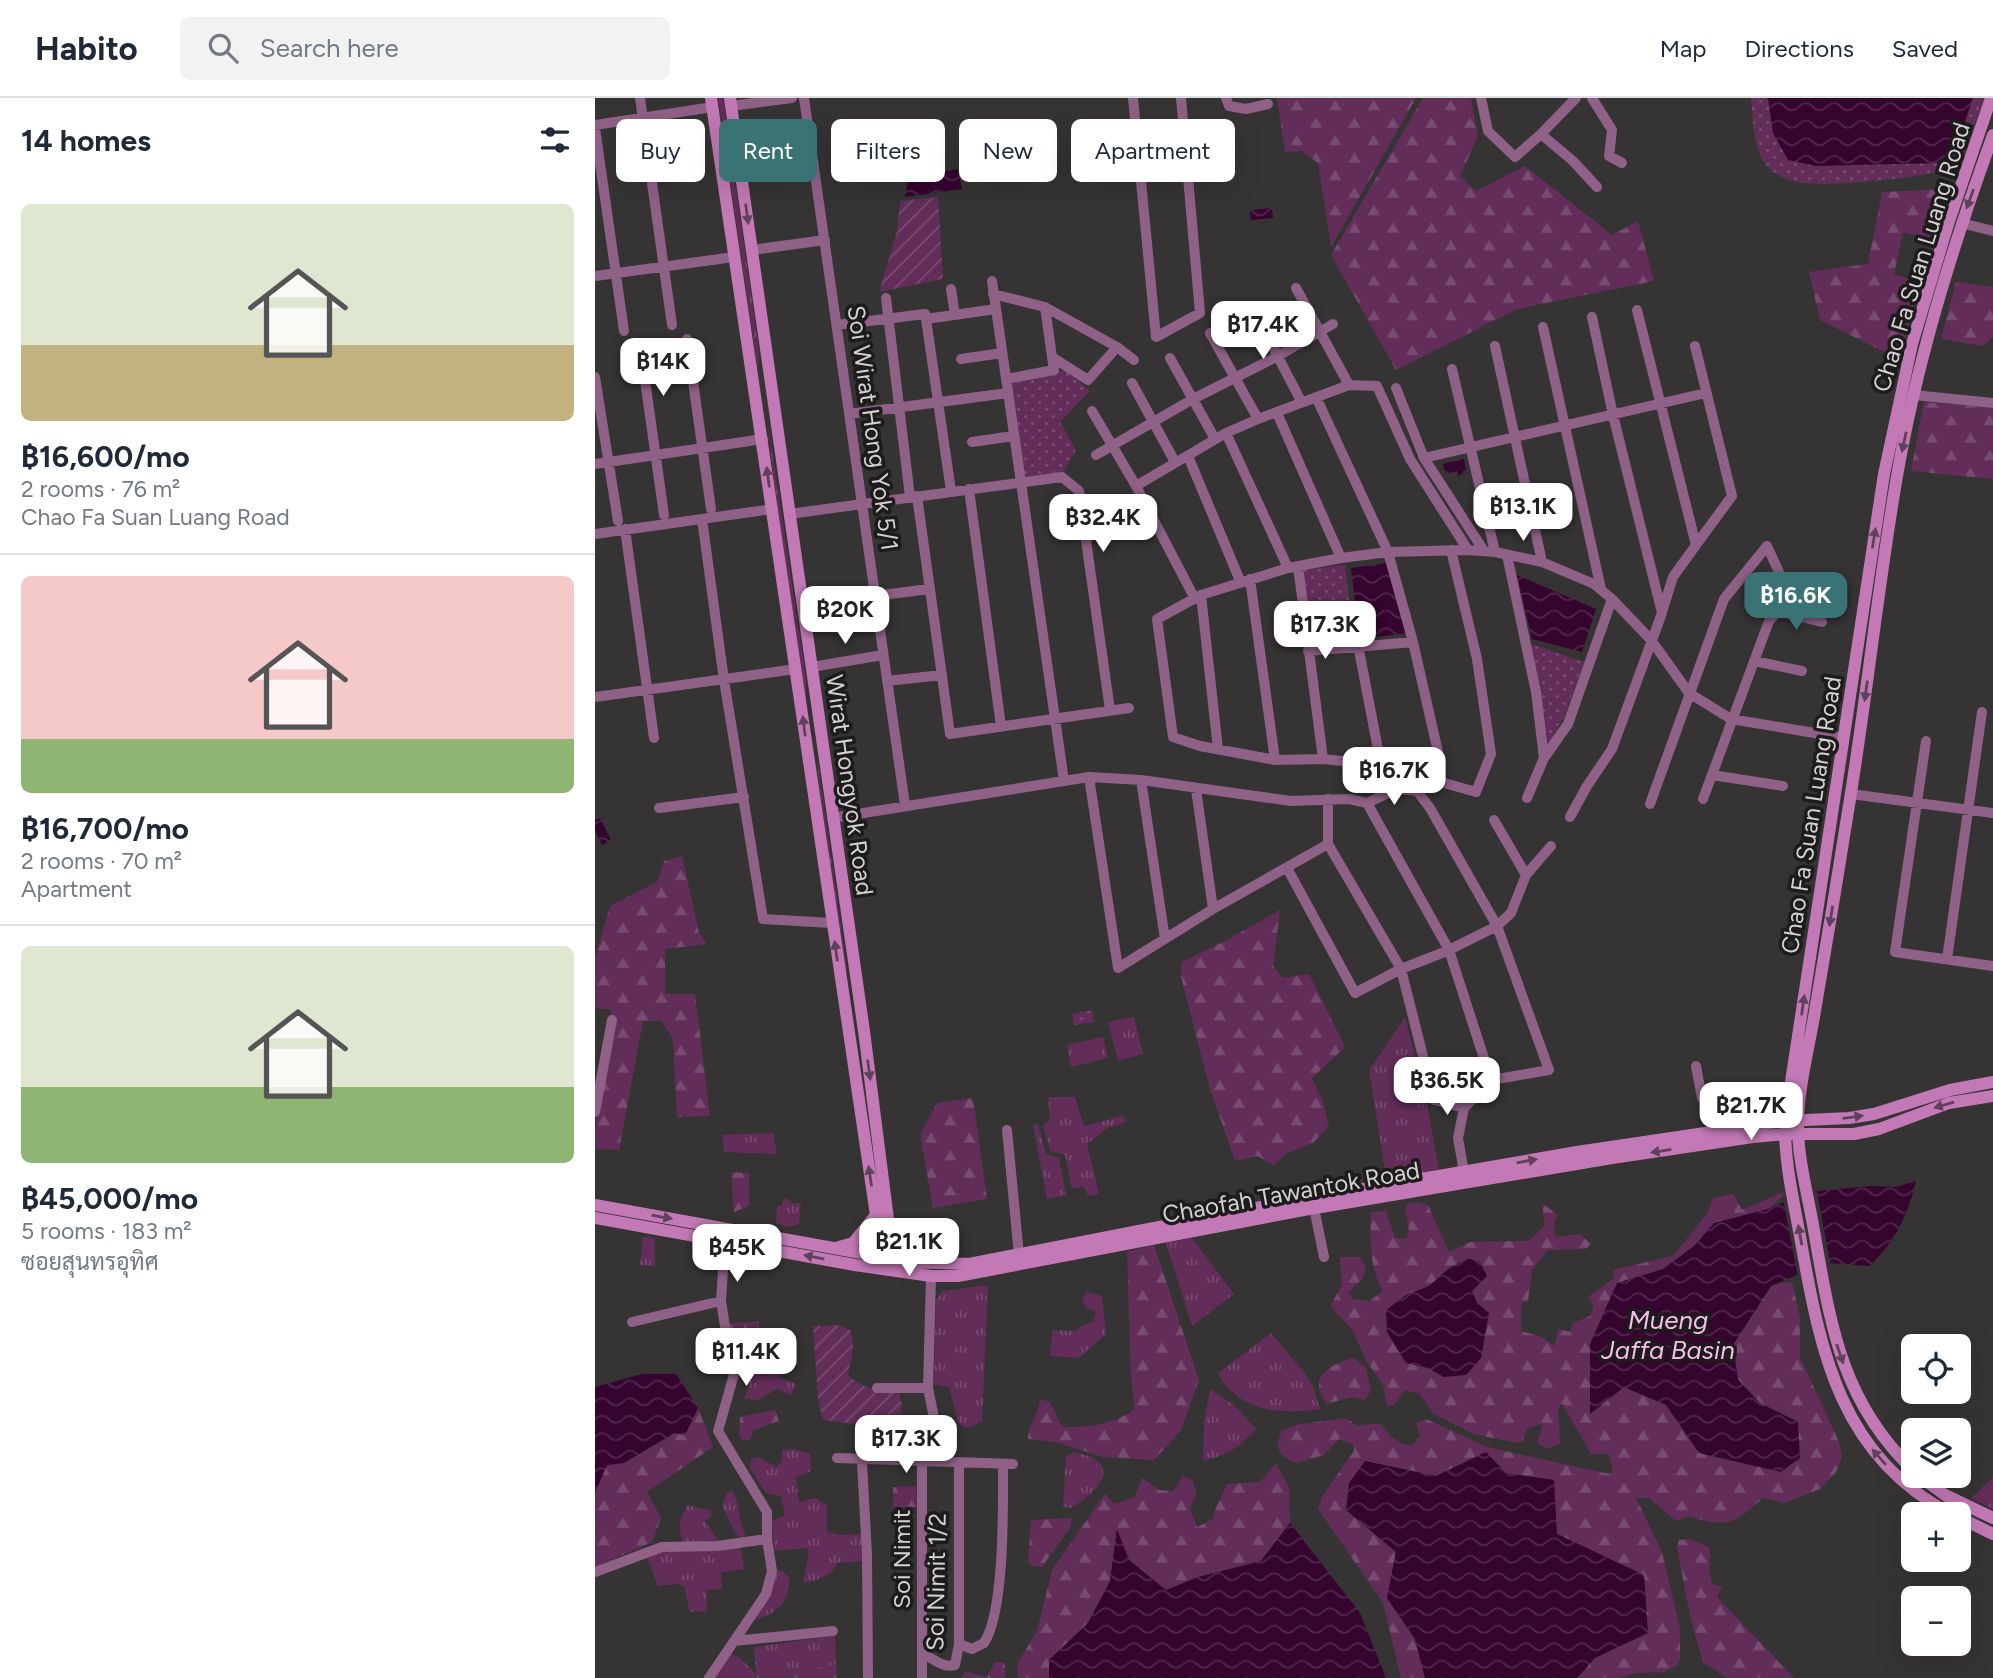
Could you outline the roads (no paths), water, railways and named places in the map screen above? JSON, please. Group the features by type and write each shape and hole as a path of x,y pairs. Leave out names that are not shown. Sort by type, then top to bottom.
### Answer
{"main road":[{"name":"Chao Fa Suan Luang Road","path":"1792,1127 1844,738 1884,474 1912,344 1949,221 1991,98"},
{"name":"Wirat Hongyok Road","path":"712,102 876,1215 880,1262"},
{"name":"Wirat Hongyok Road","path":"730,102 864,1031 894,1264"},
{"name":"Chao Fa Suan Luang Road","path":"1792,1127 1816,1009 1851,794 1896,481 1926,340 1961,223 1993,135"},
{"path":"757,402 772,400"},
{"path":"1858,644 1872,647"},
{"path":"807,751 822,749"},
{"path":"848,1033 864,1031"},
{"name":"Chaofah Tawantok Road","path":"595,1218 958,1276 1314,1209 1874,1114 1950,1090 1993,1082"},
{"name":"Chaofah Tawantok Road","path":"930,1270 1277,1204 1713,1130 1792,1127 1854,1133 1872,1130 1949,1103 1993,1096"},
{"path":"1792,1127 1838,1349 1861,1404 1889,1447 1901,1458"},
{"path":"1792,1127 1790,1180 1815,1321 1834,1381 1860,1434 1901,1480 1929,1502"},
{"name":"Chaofah Tawantok Road","path":"595,1205 831,1248 880,1262"},
{"path":"831,1248 853,1242 876,1215"},
{"path":"891,1229 930,1270"},
{"path":"1936,1488 1993,1518"},
{"path":"1971,1523 1993,1534"}],"street":[{"path":"641,98 672,325"},
{"path":"730,102 788,98"},
{"name":"Soi Wirat Hong Yok 5/1","path":"804,98 905,805"},
{"path":"1133,98 1156,337 1200,313 1181,98"},
{"path":"1226,98 1229,106 1246,109 1268,104"},
{"path":"1481,98 1488,131 1515,157 1576,98"},
{"path":"1592,98 1612,130 1609,156 1622,163"},
{"path":"624,331 595,127 712,102"},
{"path":"1541,134 1573,161 1597,187"},
{"path":"1961,223 1993,231"},
{"path":"752,250 825,240"},
{"path":"595,275 734,257"},
{"path":"992,281 1064,781"},
{"path":"1296,288 1349,385"},
{"path":"951,289 955,315"},
{"path":"993,294 1045,307 1117,346 1134,360"},
{"path":"886,298 899,407 950,734 1129,708"},
{"path":"1006,379 1054,370 1045,307"},
{"path":"1252,307 1301,401"},
{"path":"926,319 996,309"},
{"path":"1637,310 1696,545"},
{"path":"837,325 925,314 951,491"},
{"path":"1592,317 1613,415 1662,613"},
{"path":"1096,455 1333,324"},
{"path":"1543,327 1601,589"},
{"path":"1210,333 1258,419"},
{"path":"687,339 711,509"},
{"path":"640,345 664,514"},
{"path":"1052,356 1087,380 1117,346"},
{"path":"1495,346 1542,562"},
{"path":"1570,817 1612,749 1673,577 1732,496 1695,346"},
{"path":"961,359 1002,353"},
{"path":"1170,358 1215,439"},
{"path":"1452,369 1495,552"},
{"path":"595,377 654,738"},
{"path":"1132,383 1175,462"},
{"path":"1136,486 1226,433 1301,401 1349,385 1377,386 1410,460 1468,550"},
{"path":"1396,388 1424,458 1484,551"},
{"path":"849,414 1008,393"},
{"path":"1424,458 1706,393"},
{"path":"1914,396 1993,403"},
{"path":"1316,397 1388,552 1413,642 1438,752 1426,777"},
{"path":"1092,411 1197,596 1218,749"},
{"path":"1277,413 1341,558"},
{"path":"1226,433 1293,567 1323,759"},
{"path":"972,442 1013,436"},
{"path":"595,464 763,439"},
{"path":"1188,456 1246,581 1275,760"},
{"path":"789,514 1062,477 1079,491 1110,710"},
{"path":"969,489 1000,726"},
{"path":"595,534 621,525 702,519 773,509"},
{"path":"702,519 724,680 763,919 832,923"},
{"path":"1650,804 1724,599 1767,546 1791,598 1769,621 1703,799"},
{"path":"1451,550 1477,659 1491,754 1476,792 1381,765 1323,759 1275,760 1173,737 1157,619 1197,596 1293,567 1388,552 1451,550 1468,550 1495,552 1542,562 1594,584 1651,639 1689,693 1731,719 1844,738"},
{"path":"1507,555 1536,692 1544,758"},
{"path":"875,596 929,589"},
{"path":"1527,798 1544,758 1568,724 1612,599"},
{"path":"1778,611 1822,622"},
{"path":"1308,651 1413,642"},
{"path":"1358,645 1381,765"},
{"path":"812,667 883,655"},
{"path":"1754,662 1802,671"},
{"path":"595,697 796,669"},
{"path":"887,681 941,675"},
{"path":"1947,959 1982,712"},
{"path":"1926,741 1895,951 1993,966"},
{"path":"1711,775 1783,786"},
{"path":"832,818 1089,778 1141,780 1291,801 1349,799 1367,803 1397,789 1417,791 1430,808 1497,926 1549,1070 1491,1080 1464,1108 1458,1138 1464,1172"},
{"path":"1089,778 1118,968 1213,909 1328,844"},
{"path":"1141,780 1165,939"},
{"path":"1196,789 1213,909"},
{"path":"1851,794 1993,813"},
{"path":"659,808 744,797"},
{"path":"1328,799 1328,844 1401,969 1434,1100 1464,1108"},
{"path":"1367,803 1449,950 1491,1080"},
{"path":"1494,820 1526,876"},
{"path":"1287,868 1355,993 1497,926 1511,913 1526,876 1551,846"},
{"path":"595,1112 613,1020"},
{"path":"1696,1066 1702,1098 1707,1098 1713,1130"},
{"path":"1007,1130 1019,1255"},
{"path":"1314,1209 1324,1257"},
{"path":"725,1240 721,1301 726,1333"},
{"name":"Soi Nimit","path":"922,1678 922,1461 934,1437 928,1388 930,1270"},
{"path":"632,1322 721,1301"},
{"path":"709,1678 766,1594 772,1571 767,1539 767,1512 718,1430 744,1339"},
{"path":"877,1388 928,1388"},
{"path":"861,1444 867,1555 868,1678"},
{"path":"837,1458 1008,1464 994,1620 984,1643 972,1649 960,1644"},
{"name":"Soi Nimit 1/2","path":"922,1653 946,1667 951,1667 955,1665 960,1644 959,1464"},
{"path":"595,1573 662,1547 717,1546 767,1539"},
{"path":"734,1641 833,1631"}],"water":[{"path":"1768,98 1973,98 1954,154 1943,163 1816,166 1788,160 1773,133"},
{"path":"958,169 962,189 905,197 907,182 945,182 945,171"},
{"path":"1272,208 1273,218 1251,220 1250,210"},
{"path":"1464,459 1464,475 1458,476 1457,471 1445,474 1443,464"},
{"path":"1386,563 1406,634 1359,638 1351,568"},
{"path":"1517,575 1596,609 1582,652 1532,639"},
{"path":"600,818 611,840 602,845 595,830 595,820"},
{"name":"Mueng Jaffa Basin","path":"1916,1181 1909,1206 1899,1227 1887,1247 1870,1266 1826,1263 1771,1286 1733,1345 1738,1380 1760,1403 1798,1422 1800,1458 1781,1472 1699,1453 1666,1405 1624,1387 1590,1414 1590,1344 1617,1283 1663,1269 1694,1246 1714,1223 1768,1209 1805,1192 1872,1186 1896,1187"},
{"path":"1468,1258 1480,1262 1487,1276 1472,1291 1477,1303 1489,1313 1481,1358 1466,1375 1444,1377 1428,1368 1406,1363 1387,1332 1386,1310 1406,1295 1429,1286 1448,1269"},
{"path":"642,1374 676,1374 698,1408 685,1435 674,1433 624,1463 607,1465 595,1493 595,1387"},
{"path":"1486,1452 1506,1473 1554,1480 1557,1534 1644,1575 1648,1633 1595,1658 1577,1678 1425,1678 1415,1639 1387,1598 1396,1552 1346,1510 1349,1483 1365,1461 1436,1476"},
{"path":"1290,1523 1360,1613 1386,1678 1049,1678 1049,1660 1088,1623 1110,1581 1117,1529 1129,1560 1166,1590 1198,1577 1261,1561"}]}
